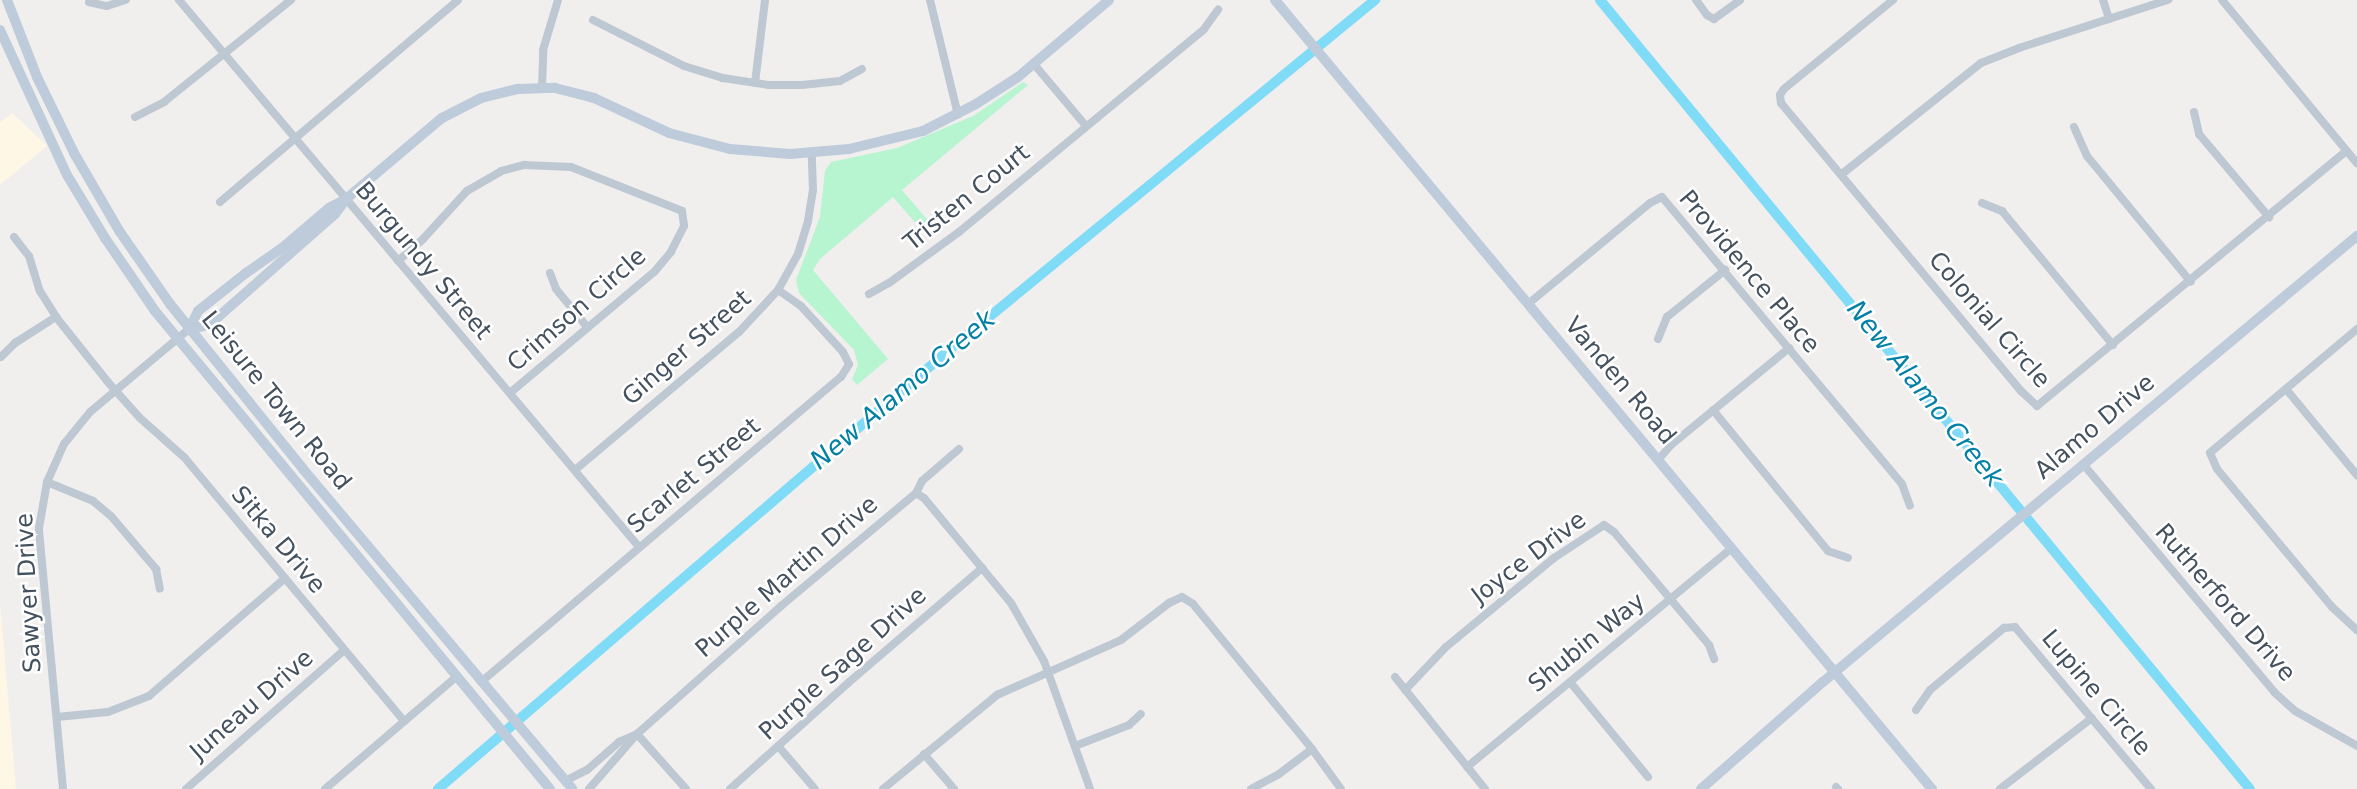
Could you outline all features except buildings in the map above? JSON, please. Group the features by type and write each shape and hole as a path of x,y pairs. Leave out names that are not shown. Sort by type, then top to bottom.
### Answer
{"main road":[{"name":"Leisure Town Road","path":"6,0 37,78 74,153 120,232 189,329 568,785"},
{"path":"189,329 198,311 329,208 346,199 442,118 492,94 541,88 581,93 669,133 701,143 758,153 812,154 886,142 958,115 997,92 1109,0"},
{"name":"Vanden Road","path":"1275,0 1933,789"},
{"name":"Leisure Town Road","path":"0,30 47,135 80,198 155,311 550,789"},
{"path":"189,329 209,326 259,285 291,251 335,214 346,199"},
{"name":"Alamo Drive","path":"1701,789 1836,671 2357,236"}],"street":[{"path":"89,2 107,6 126,0"},
{"name":"Burgundy Street","path":"179,0 639,547"},
{"path":"135,117 164,103 291,0"},
{"path":"220,202 458,0"},
{"path":"541,88 543,50 558,0"},
{"path":"755,83 765,0"},
{"path":"930,0 958,115"},
{"path":"1696,0 1707,15 1714,19 1740,0"},
{"name":"Colonial Circle","path":"1893,0 1780,95 1781,103 2032,403 2043,405 2346,151"},
{"path":"2103,0 2109,19"},
{"path":"1842,173 1981,63 2168,0"},
{"path":"2222,0 2357,163"},
{"name":"Tristen Court","path":"869,294 889,283 959,232 1204,29 1218,10"},
{"path":"593,20 684,66 723,78 755,83 802,85 840,81 862,69"},
{"path":"1034,63 1086,126"},
{"path":"2194,112 2199,134 2269,217"},
{"path":"2074,127 2087,156 2192,282"},
{"name":"Ginger Street","path":"575,470 739,332 778,290 798,254 808,221 813,191 812,154"},
{"name":"Crimson Circle","path":"398,261 423,239 467,191 501,171 524,165 571,167 682,211 684,226 671,252 654,272 510,393"},
{"name":"Providence Place","path":"1528,304 1650,203 1662,197 1902,484 1910,506"},
{"path":"1982,203 2002,211 2113,345"},
{"name":"Sitka Drive","path":"14,237 29,256 40,291 56,317 115,391 184,457 404,721"},
{"path":"1658,339 1667,317 1725,270"},
{"path":"550,273 556,289 588,327"},
{"name":"Scarlet Street","path":"481,682 841,377 849,364 818,323 778,290"},
{"path":"1,357 15,344 56,317"},
{"name":"Sawyer Drive","path":"63,789 40,528 47,482 54,462 76,427 189,329"},
{"path":"2357,329 2210,453 2217,469 2332,607 2357,630"},
{"path":"1658,460 1671,445 1789,348"},
{"path":"2286,389 2357,475"},
{"path":"1713,410 1828,551 1848,558"},
{"name":"Purple Martin Drive","path":"589,789 637,734 781,606 916,493 922,481 958,449"},
{"name":"Rutherford Drive","path":"2083,464 2273,692 2295,711 2357,746"},
{"path":"47,482 84,497 111,516 156,569 160,589"},
{"path":"916,493 924,498 1011,603 1048,671 1090,789"},
{"name":"Joyce Drive","path":"1405,690 1446,647 1553,558 1604,525 1614,532 1670,599"},
{"name":"Shubin Way","path":"1467,767 1732,548"},
{"name":"Purple Sage Drive","path":"730,789 982,568"},
{"path":"57,717 107,712 149,696 285,579"},
{"path":"883,789 998,695 1121,640 1169,603 1182,597 1193,604 1312,749 1341,789"},
{"path":"1670,599 1709,645 1714,659"},
{"name":"Lupine Circle","path":"1916,709 1930,690 2004,628 2015,627 2151,789"},
{"name":"Juneau Drive","path":"186,789 344,650"},
{"path":"325,789 456,677"},
{"path":"1395,677 1485,789"},
{"path":"1570,682 1648,777"},
{"path":"1075,746 1129,725 1141,714"},
{"path":"2000,789 2092,718"},
{"path":"637,734 685,789"},
{"name":"Purple Martin Drive","path":"568,785 619,742 637,734"},
{"path":"779,747 815,789"},
{"path":"1251,789 1279,774 1312,749"},
{"path":"925,754 954,789"}],"shaded area":[{"path":"12,113 47,146 0,185 0,122"},
{"path":"0,603 16,789 0,789"}],"green space":[{"path":"1023,82 1028,85 902,190 936,230 927,236 893,197 820,259 813,270 888,359 857,385 852,379 858,365 854,350 799,293 796,280 820,217 825,171 831,162 897,148 973,116"}],"waterway":[{"name":"New Alamo Creek","path":"438,789 955,345 1375,0"},
{"name":"New Alamo Creek","path":"1600,0 2250,789"}]}
